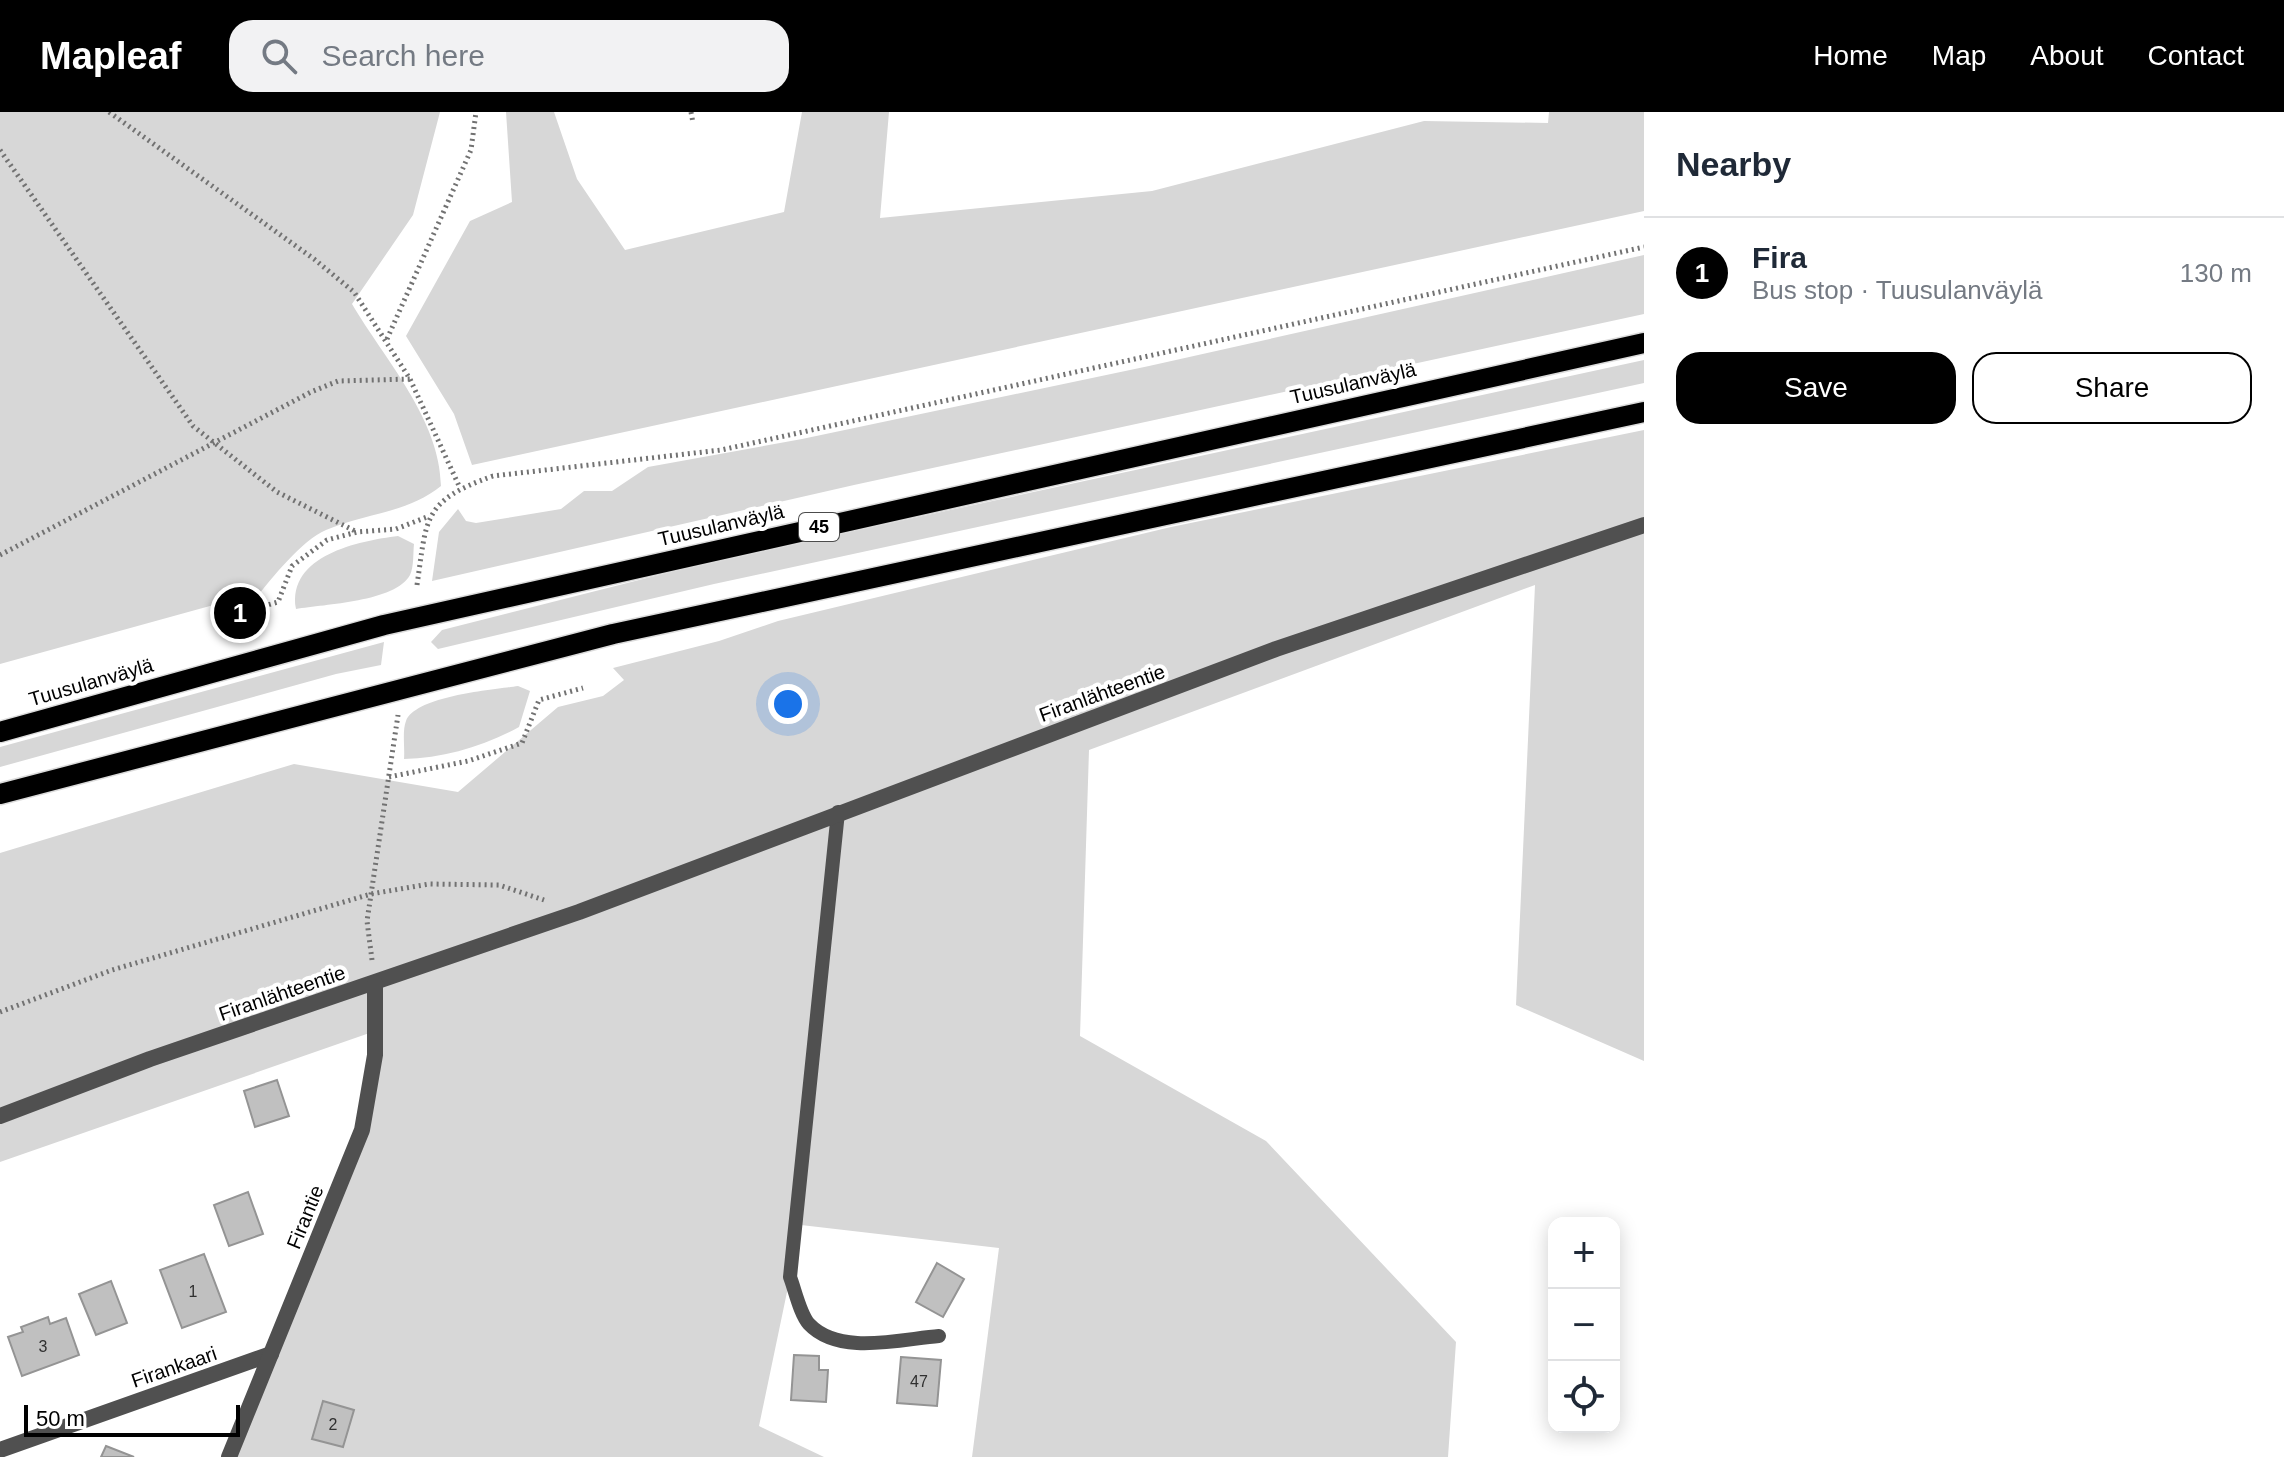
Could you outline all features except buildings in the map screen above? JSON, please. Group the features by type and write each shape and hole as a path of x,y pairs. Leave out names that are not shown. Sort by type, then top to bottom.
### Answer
{"main road":[{"name":"Tuusulanväylä","path":"0,732 384,625 1644,343"},
{"path":"0,794 377,693 613,634 1644,412"}],"street":[{"name":"Firanlähteentie","path":"0,1116 150,1059 579,912 1276,649 1644,525"},
{"name":"Firantie","path":"229,1457 362,1130 375,1055 375,983"},
{"name":"Firankaari","path":"0,1450 271,1354"}],"lane":[{"path":"838,812 790,1277 808,1324 829,1336 859,1343 939,1336"}],"path":[{"path":"109,112 314,259 354,292 410,379 460,488"},
{"path":"387,339 471,150 476,112"},
{"path":"691,112 693,123"},
{"path":"0,150 193,426 277,492 357,532"},
{"path":"240,613 278,602 292,566 327,540 357,532 396,529 427,517 460,488 493,476 721,450 1644,247"},
{"path":"0,555 338,381 410,379"},
{"path":"417,585 427,517"},
{"path":"389,777 468,761 522,743 539,700 583,688"},
{"path":"375,983 367,921 398,715"},
{"path":"0,1012 112,970 371,894 429,884 499,885 579,912"}],"shaded area":[{"path":"0,112 440,112 413,215 352,304 421,414 438,461 441,486 415,502 341,524 317,535 288,560 255,599 228,601 0,664"},
{"path":"506,112 554,112 577,179 625,250 784,212 802,112 889,112 880,218 1152,191 1424,121 1548,123 1549,112 1644,112 1644,211 472,465 454,414 406,336 470,221 512,202"},
{"path":"1644,255 1644,314 854,485 432,581 439,532 458,509 466,521 476,523 561,509 584,491 612,491 648,467 802,439 1149,366"},
{"path":"1644,360 1644,383 714,584 438,649 431,642 442,630 710,562"},
{"path":"1644,430 1644,1061 1516,1005 1535,585 1089,750 1080,1036 1266,1141 1456,1342 1448,1457 972,1457 999,1248 801,1225 759,1426 824,1457 233,1457 366,1134 381,1029 0,1162 0,853 294,764 458,792 558,707 603,696 624,680 613,668 719,641 778,621 1171,527"},
{"path":"398,536 414,544 411,572 402,584 375,596 296,609 296,591 314,563 346,547"},
{"path":"384,642 381,665 336,674 0,767 0,747"},
{"path":"518,686 530,691 519,727 463,750 404,759 405,725 413,712 439,700"}],"place":[{"name":"Fira","path":"240,613"}]}
